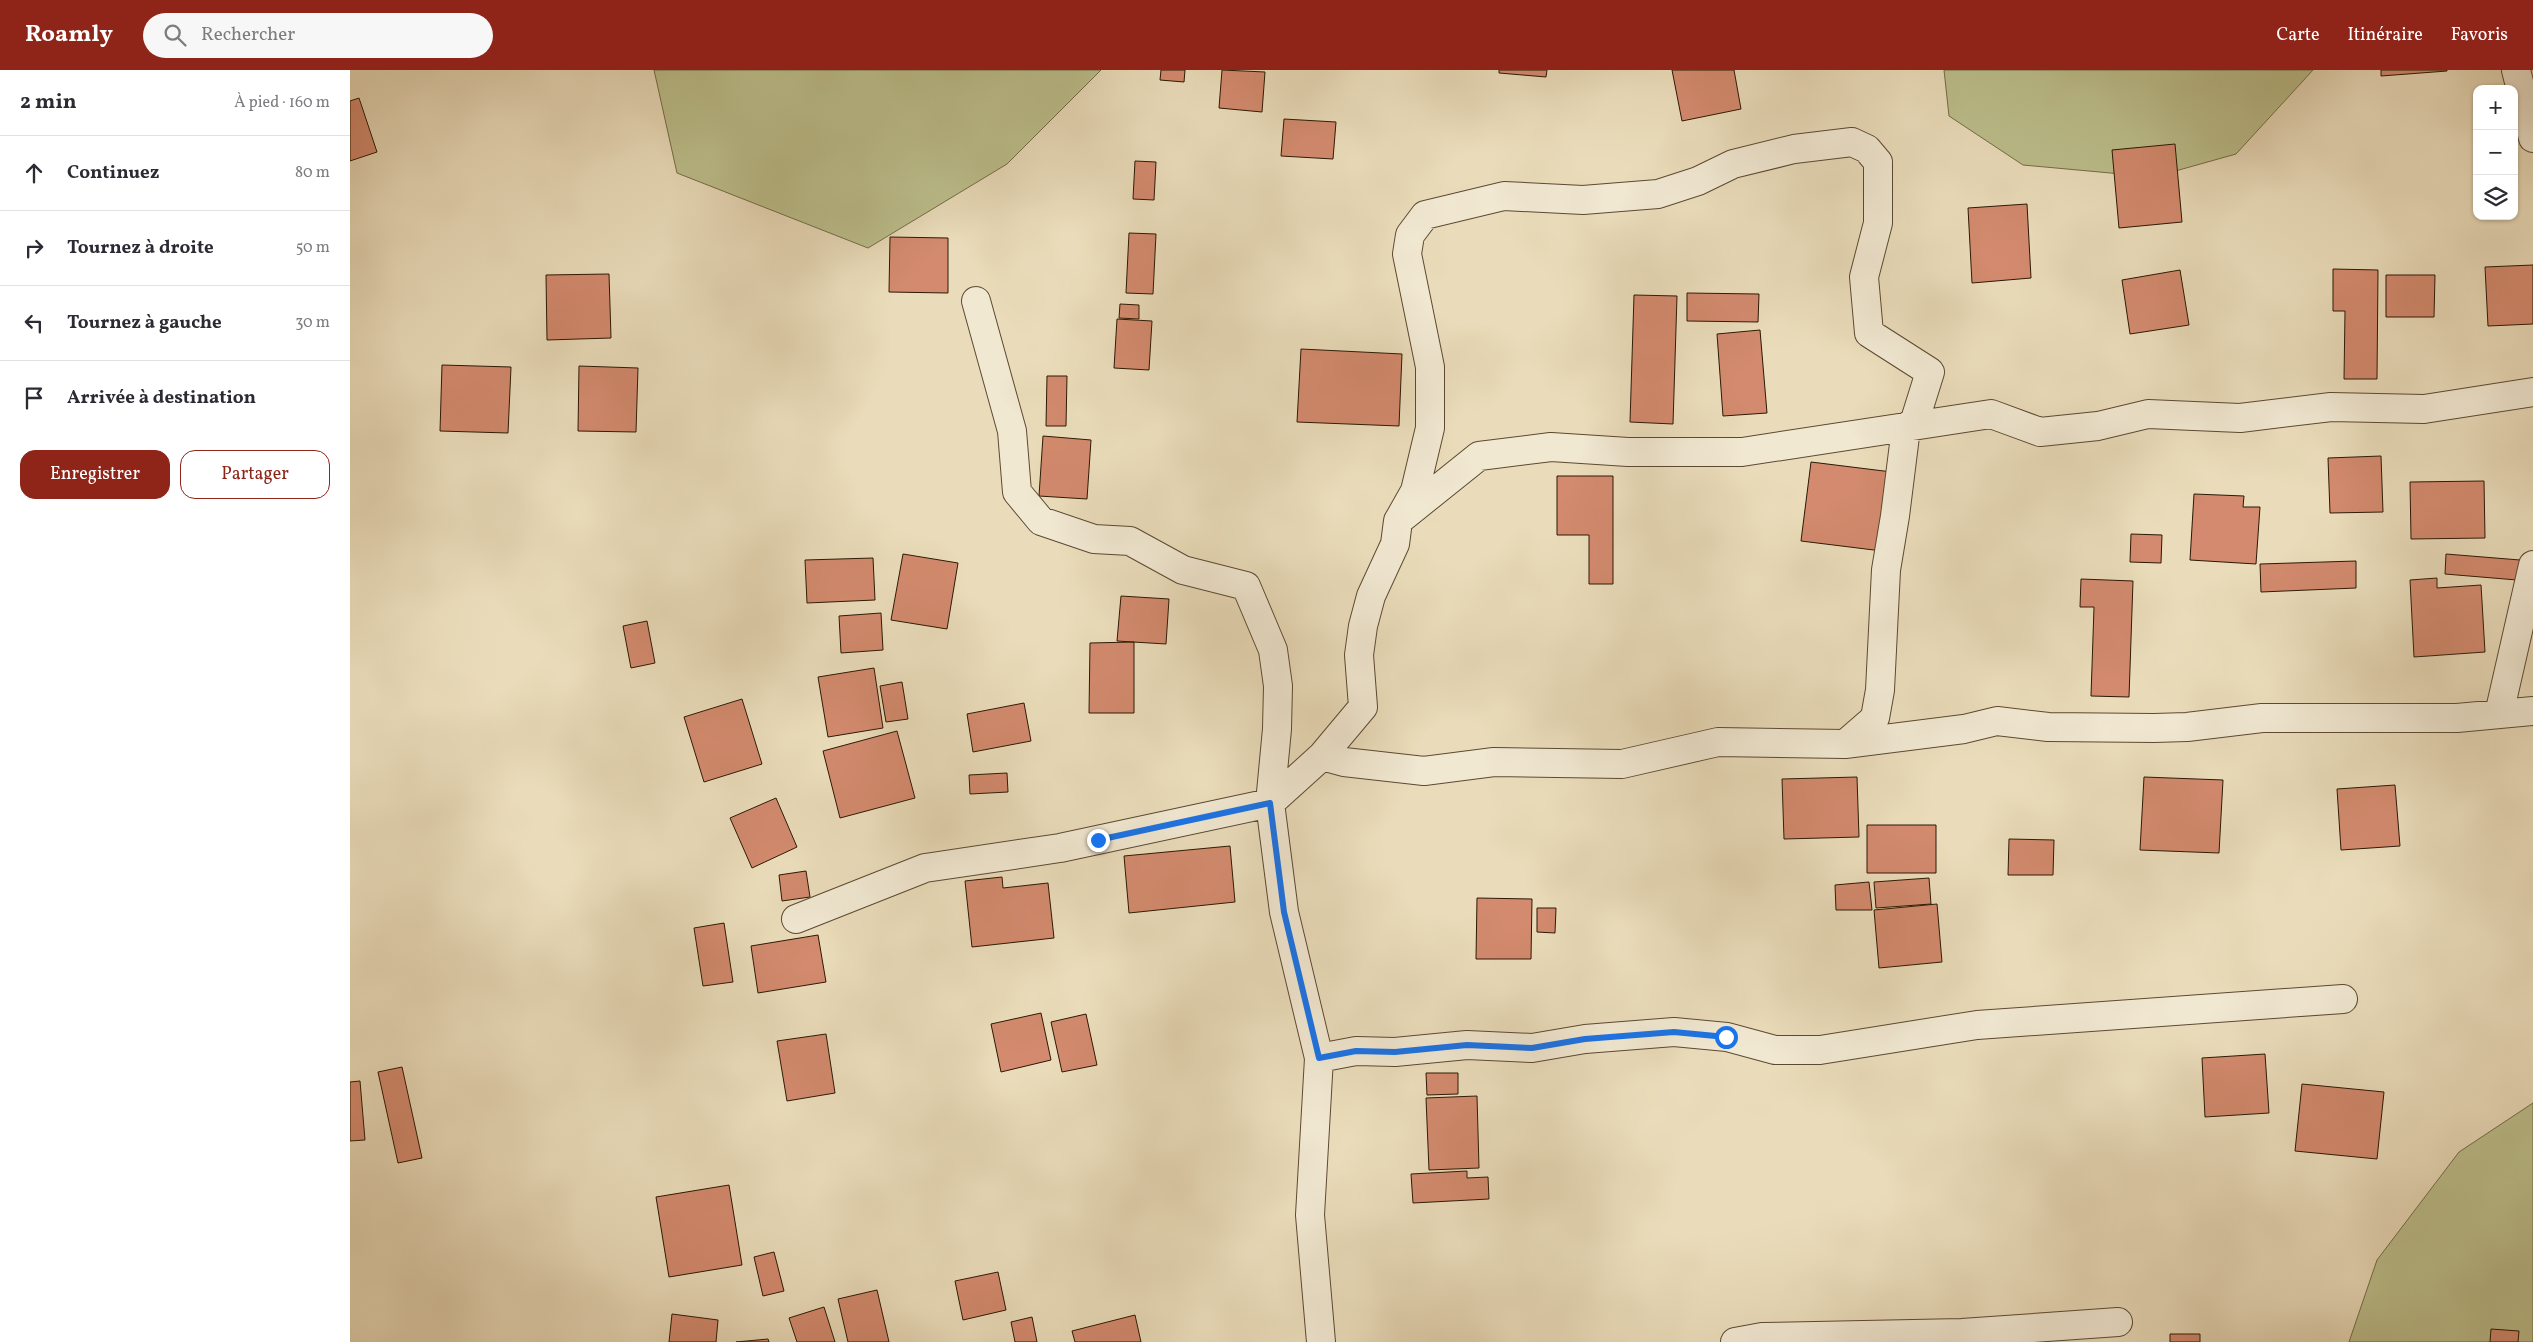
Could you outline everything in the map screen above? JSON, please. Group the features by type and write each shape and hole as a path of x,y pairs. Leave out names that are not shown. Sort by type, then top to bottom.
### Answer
{"street":[{"path":"2516,70 2533,138"},
{"path":"796,920 925,868 1060,848 1270,803 1322,756 1363,707 1359,656 1363,626 1371,596 1395,544 1398,521 1414,491 1430,428 1430,367 1406,254 1410,235 1426,215 1504,196 1583,200 1658,194 1698,181 1733,164 1794,149 1852,142 1867,148 1878,162 1878,223 1864,277 1870,333 1930,372 1915,420 1906,428 1886,570 1880,690 1875,718 1845,744"},
{"path":"976,301 1012,431 1017,492 1041,520 1094,538 1130,541 1183,570 1246,586 1273,650 1278,686 1277,729 1270,803 1284,912 1319,1058 1310,1215 1321,1342"},
{"path":"1398,521 1479,456 1551,446 1628,452 1742,452 1991,414 2040,432 2098,426 2148,414 2240,418 2331,408 2424,409 2533,392"},
{"path":"2500,714 2533,565"},
{"path":"1322,756 1344,762 1424,771 1494,762 1622,764 1718,742 1845,744 1964,729 1997,721 2048,727 2154,728 2187,727 2262,718 2457,718 2533,712"},
{"path":"1319,1058 1356,1051 1395,1052 1467,1045 1532,1048 1585,1039 1674,1032 1726,1037 1775,1050 1820,1050 1976,1025 2343,999"},
{"path":"1735,1342 1762,1337 1962,1333 2118,1322"}],"green space":[{"path":"654,70 1101,70 1007,164 868,248 677,173"},
{"path":"1944,70 2313,70 2236,154 2154,177 2023,165 1949,116"},
{"path":"2533,1103 2533,1342 2349,1342 2377,1260 2459,1152"}],"building":[{"path":"1161,70 1185,70 1184,82 1160,80"},
{"path":"1222,70 1265,72 1262,112 1219,108"},
{"path":"1499,70 1547,70 1546,77 1499,73"},
{"path":"1672,70 1734,70 1741,109 1682,121"},
{"path":"2381,70 2447,70 2447,71 2381,76"},
{"path":"359,98 377,152 350,161 350,101"},
{"path":"1284,119 1336,122 1333,159 1281,156"},
{"path":"2175,144 2182,222 2119,228 2112,150"},
{"path":"1135,161 1156,162 1154,200 1133,199"},
{"path":"2027,204 2031,278 1972,283 1968,208"},
{"path":"1129,233 1156,234 1153,294 1126,293"},
{"path":"890,237 948,238 948,293 889,292"},
{"path":"2533,265 2533,324 2488,326 2485,267"},
{"path":"2333,269 2378,270 2377,379 2344,379 2345,311 2333,311"},
{"path":"2180,270 2189,325 2130,334 2122,280"},
{"path":"609,274 611,338 547,340 546,275"},
{"path":"2386,275 2435,275 2434,317 2386,317"},
{"path":"1687,293 1759,294 1758,322 1687,321"},
{"path":"1634,295 1677,296 1673,424 1630,422"},
{"path":"1120,304 1139,305 1139,319 1119,318"},
{"path":"1117,319 1152,321 1149,370 1114,368"},
{"path":"1760,330 1767,413 1723,416 1717,334"},
{"path":"1301,349 1402,354 1399,426 1297,422"},
{"path":"442,365 511,367 508,433 440,431"},
{"path":"579,366 638,368 636,432 578,431"},
{"path":"1047,376 1067,376 1066,426 1046,426"},
{"path":"1043,436 1091,440 1087,499 1039,496"},
{"path":"2381,456 2383,512 2330,513 2328,458"},
{"path":"1811,462 1892,472 1882,551 1801,541"},
{"path":"1557,476 1613,476 1613,584 1589,584 1589,535 1557,535"},
{"path":"2484,481 2485,538 2411,539 2410,482"},
{"path":"2194,494 2244,496 2243,507 2260,507 2256,564 2190,560"},
{"path":"2131,534 2162,535 2161,563 2130,562"},
{"path":"903,554 958,563 947,629 891,620"},
{"path":"2446,554 2520,560 2517,580 2445,574"},
{"path":"873,558 875,600 807,603 805,560"},
{"path":"2356,561 2356,588 2261,592 2260,564"},
{"path":"2437,578 2437,588 2481,585 2485,652 2414,657 2410,580"},
{"path":"2081,579 2133,581 2129,697 2091,696 2094,607 2080,607"},
{"path":"1121,596 1169,599 1166,644 1117,641"},
{"path":"881,613 883,650 841,653 839,616"},
{"path":"647,621 655,663 631,668 623,626"},
{"path":"1134,642 1134,713 1089,713 1090,643"},
{"path":"874,668 883,728 828,737 818,677"},
{"path":"902,682 908,719 886,722 880,686"},
{"path":"742,699 762,764 704,782 684,717"},
{"path":"1024,703 1031,741 973,752 967,714"},
{"path":"897,731 915,798 840,818 823,751"},
{"path":"1007,773 1008,792 970,794 969,775"},
{"path":"1857,777 1859,837 1784,839 1782,779"},
{"path":"2144,777 2223,780 2219,853 2140,850"},
{"path":"2395,785 2400,846 2341,850 2337,789"},
{"path":"776,798 797,847 752,868 730,818"},
{"path":"1867,825 1936,825 1936,873 1867,873"},
{"path":"2009,839 2054,840 2053,875 2008,875"},
{"path":"1230,846 1235,902 1129,913 1124,856"},
{"path":"806,871 810,897 782,901 779,875"},
{"path":"1002,877 1003,888 1048,883 1054,938 972,947 965,881"},
{"path":"1929,878 1931,904 1876,908 1874,882"},
{"path":"1869,882 1872,910 1836,910 1835,885"},
{"path":"1477,898 1532,899 1531,959 1476,959"},
{"path":"1937,904 1942,962 1879,968 1874,910"},
{"path":"1537,908 1556,908 1555,933 1537,932"},
{"path":"724,923 733,982 703,986 694,928"},
{"path":"818,935 826,982 758,993 751,946"},
{"path":"1041,1013 1051,1060 1001,1072 991,1024"},
{"path":"1086,1014 1097,1065 1062,1072 1051,1022"},
{"path":"826,1034 835,1093 787,1101 777,1041"},
{"path":"2265,1054 2269,1113 2205,1117 2202,1058"},
{"path":"402,1067 422,1158 398,1163 378,1072"},
{"path":"1426,1073 1458,1073 1458,1094 1427,1095"},
{"path":"360,1081 365,1140 350,1141 350,1082"},
{"path":"2302,1084 2384,1092 2377,1159 2295,1151"},
{"path":"1477,1096 1479,1168 1429,1170 1426,1098"},
{"path":"1467,1171 1467,1178 1488,1177 1489,1199 1413,1203 1411,1174"},
{"path":"729,1185 742,1265 669,1277 656,1197"},
{"path":"774,1252 784,1291 763,1296 754,1257"},
{"path":"998,1272 1006,1310 963,1320 955,1281"},
{"path":"877,1290 889,1342 848,1342 838,1299"},
{"path":"824,1307 835,1342 797,1342 789,1318"},
{"path":"672,1314 718,1320 716,1342 669,1342"},
{"path":"1135,1315 1141,1342 1075,1342 1072,1331"},
{"path":"1032,1317 1037,1342 1015,1342 1011,1322"},
{"path":"2491,1329 2519,1331 2518,1342 2490,1342"},
{"path":"2170,1334 2200,1334 2200,1342 2170,1342"},
{"path":"768,1339 769,1342 736,1342"}],"route":[{"path":"1098,840 1270,803 1284,912 1319,1058 1356,1051 1395,1052 1467,1045 1532,1048 1585,1039 1674,1032 1726,1037"}]}
